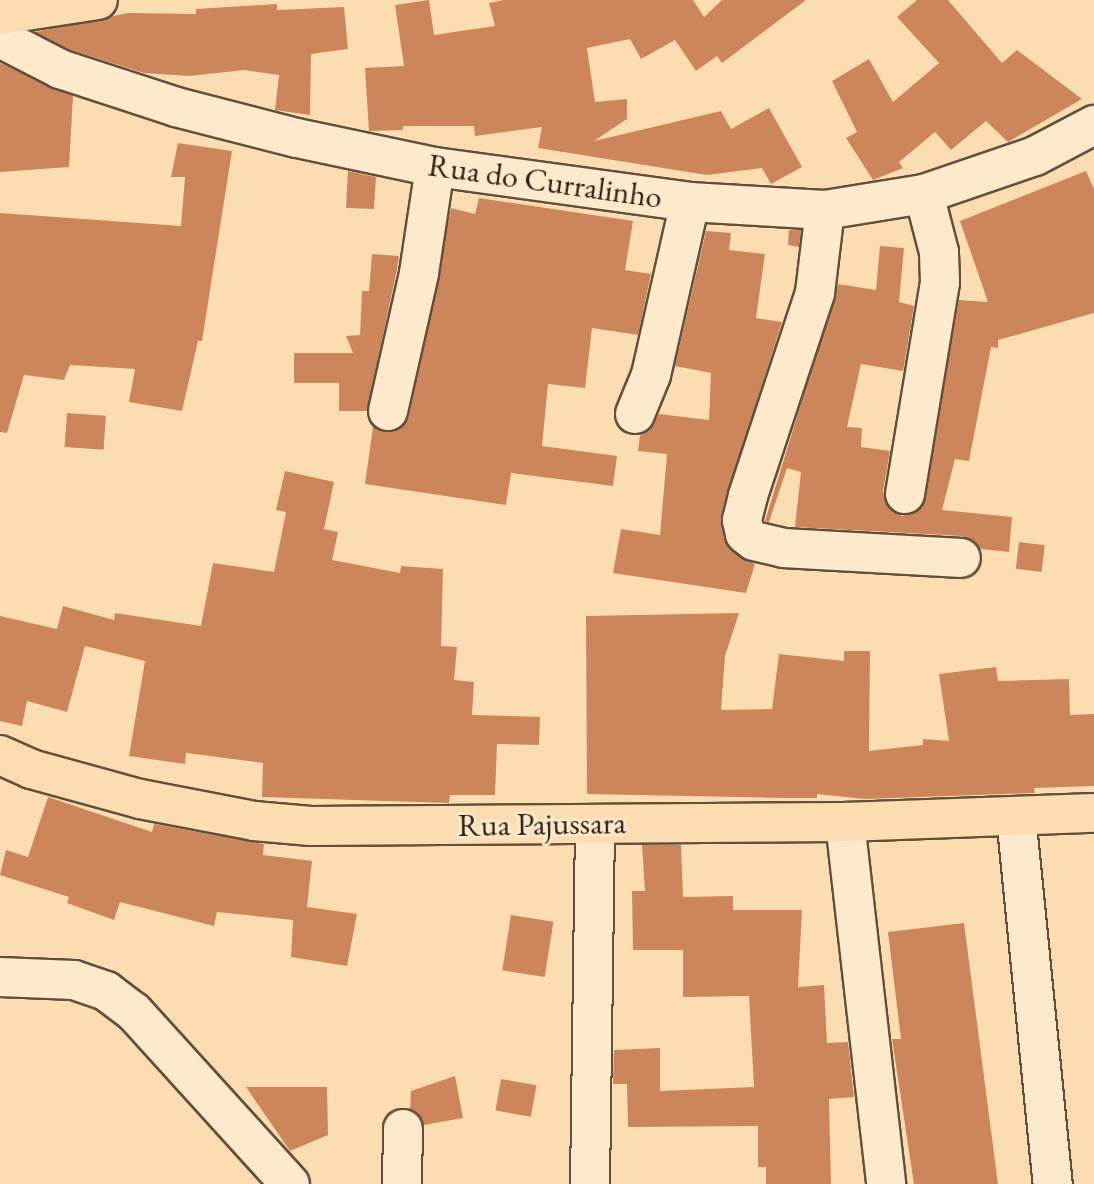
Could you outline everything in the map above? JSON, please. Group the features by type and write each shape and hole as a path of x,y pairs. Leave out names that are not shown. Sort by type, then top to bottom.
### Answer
{"main road":[{"path":"0,15 98,0"},
{"name":"Rua Pajussara","path":"0,755 32,769 140,799 254,821 311,826 595,834 845,821 1094,813"}],"street":[{"name":"Rua do Curralinho","path":"0,38 60,69 176,107 435,167 690,202 825,209 924,194 1035,156 1094,125"},
{"path":"388,411 419,273 435,167"},
{"path":"905,494 940,282 939,252 924,194"},
{"path":"635,414 651,375 690,202"},
{"path":"825,209 815,293 748,496 742,520 745,534 784,548 961,558"},
{"path":"1016,816 1052,1184"},
{"path":"845,821 886,1184"},
{"name":"Rua Pajussara","path":"590,1184 595,834"},
{"path":"0,978 74,980 106,991 134,1012 290,1184"},
{"path":"402,1184 403,1129"}],"building":[{"path":"429,0 434,35 495,26 489,3 504,0 693,0 704,17 722,0 806,0 722,63 717,56 696,71 675,40 641,59 630,39 587,48 595,102 627,99 627,119 594,141 721,111 731,129 769,108 802,167 771,184 762,168 707,175 538,148 542,127 475,136 474,126 403,126 403,130 369,131 365,68 404,66 395,5"},
{"path":"917,0 948,0 1002,63 1017,50 1082,99 1008,142 986,121 951,150 935,132 899,162 903,168 873,180 846,138 857,132 832,81 869,59 893,102 939,63 897,17"},
{"path":"277,4 277,10 344,7 348,49 311,54 310,115 275,110 279,75 244,70 190,76 144,73 68,49 35,32 128,13 196,14 196,9"},
{"path":"0,63 73,96 69,167 0,172"},
{"path":"178,143 232,151 202,341 198,341 182,411 129,402 135,369 70,365 64,380 24,375 7,433 0,432 0,213 181,226 185,177 171,177"},
{"path":"348,171 376,177 374,209 346,208"},
{"path":"1086,171 1094,189 1094,313 998,340 998,348 991,347 969,461 955,459 942,510 1012,517 1009,552 981,549 962,536 795,527 801,472 787,468 769,522 765,521 838,284 876,290 880,246 904,248 899,302 914,306 903,371 861,364 847,427 862,428 861,447 890,451 883,491 891,510 902,516 921,508 959,300 988,302 960,221"},
{"path":"479,198 633,221 625,270 651,274 638,335 592,328 585,388 548,384 542,446 617,456 613,486 511,473 506,505 365,484 373,427 394,432 409,416 451,208 475,214"},
{"path":"789,230 801,230 799,247 788,245"},
{"path":"706,231 731,233 729,250 765,254 756,318 782,322 721,515 724,539 731,551 755,564 746,593 613,573 621,529 660,535 667,454 638,451 640,435 649,431 659,414 709,420 711,373 675,366"},
{"path":"372,254 399,256 397,269 367,411 339,411 339,383 294,383 294,353 353,353 346,336 360,335 362,291 369,291"},
{"path":"67,413 106,416 104,450 65,447"},
{"path":"285,471 334,482 324,529 338,532 332,560 400,573 401,566 443,569 441,646 457,647 454,680 474,682 472,715 540,717 539,745 497,744 495,795 450,795 449,803 262,797 263,763 186,753 185,764 129,756 145,661 85,646 67,712 27,701 22,726 0,721 0,616 57,629 63,606 114,620 115,613 201,626 213,563 274,572 286,512 276,510"},
{"path":"1019,542 1045,545 1042,572 1016,569"},
{"path":"739,613 725,656 721,710 772,709 779,654 844,661 844,651 870,651 869,751 923,745 923,739 949,741 939,674 996,667 998,681 1069,679 1070,715 1094,714 1094,786 1034,788 1035,793 865,799 817,794 817,798 587,794 586,616"},
{"path":"48,797 152,832 154,824 264,844 263,855 312,861 307,907 357,914 347,966 291,957 293,920 217,912 214,926 120,902 114,920 67,903 69,897 0,875 6,850 28,857"},
{"path":"642,845 681,845 683,897 733,896 733,910 802,910 798,987 824,985 827,1043 848,1042 854,1097 829,1099 831,1184 766,1184 766,1167 758,1167 758,1126 628,1127 627,1084 613,1084 614,1050 660,1048 660,1091 754,1087 749,996 683,997 683,950 633,950 632,891 645,891"},
{"path":"511,915 553,922 545,977 502,970"},
{"path":"964,923 998,1184 914,1184 892,1039 901,1039 888,932"},
{"path":"455,1076 463,1118 424,1125 410,1109 411,1091"},
{"path":"501,1079 536,1085 531,1117 495,1111"},
{"path":"246,1087 327,1087 328,1135 290,1151"}]}
